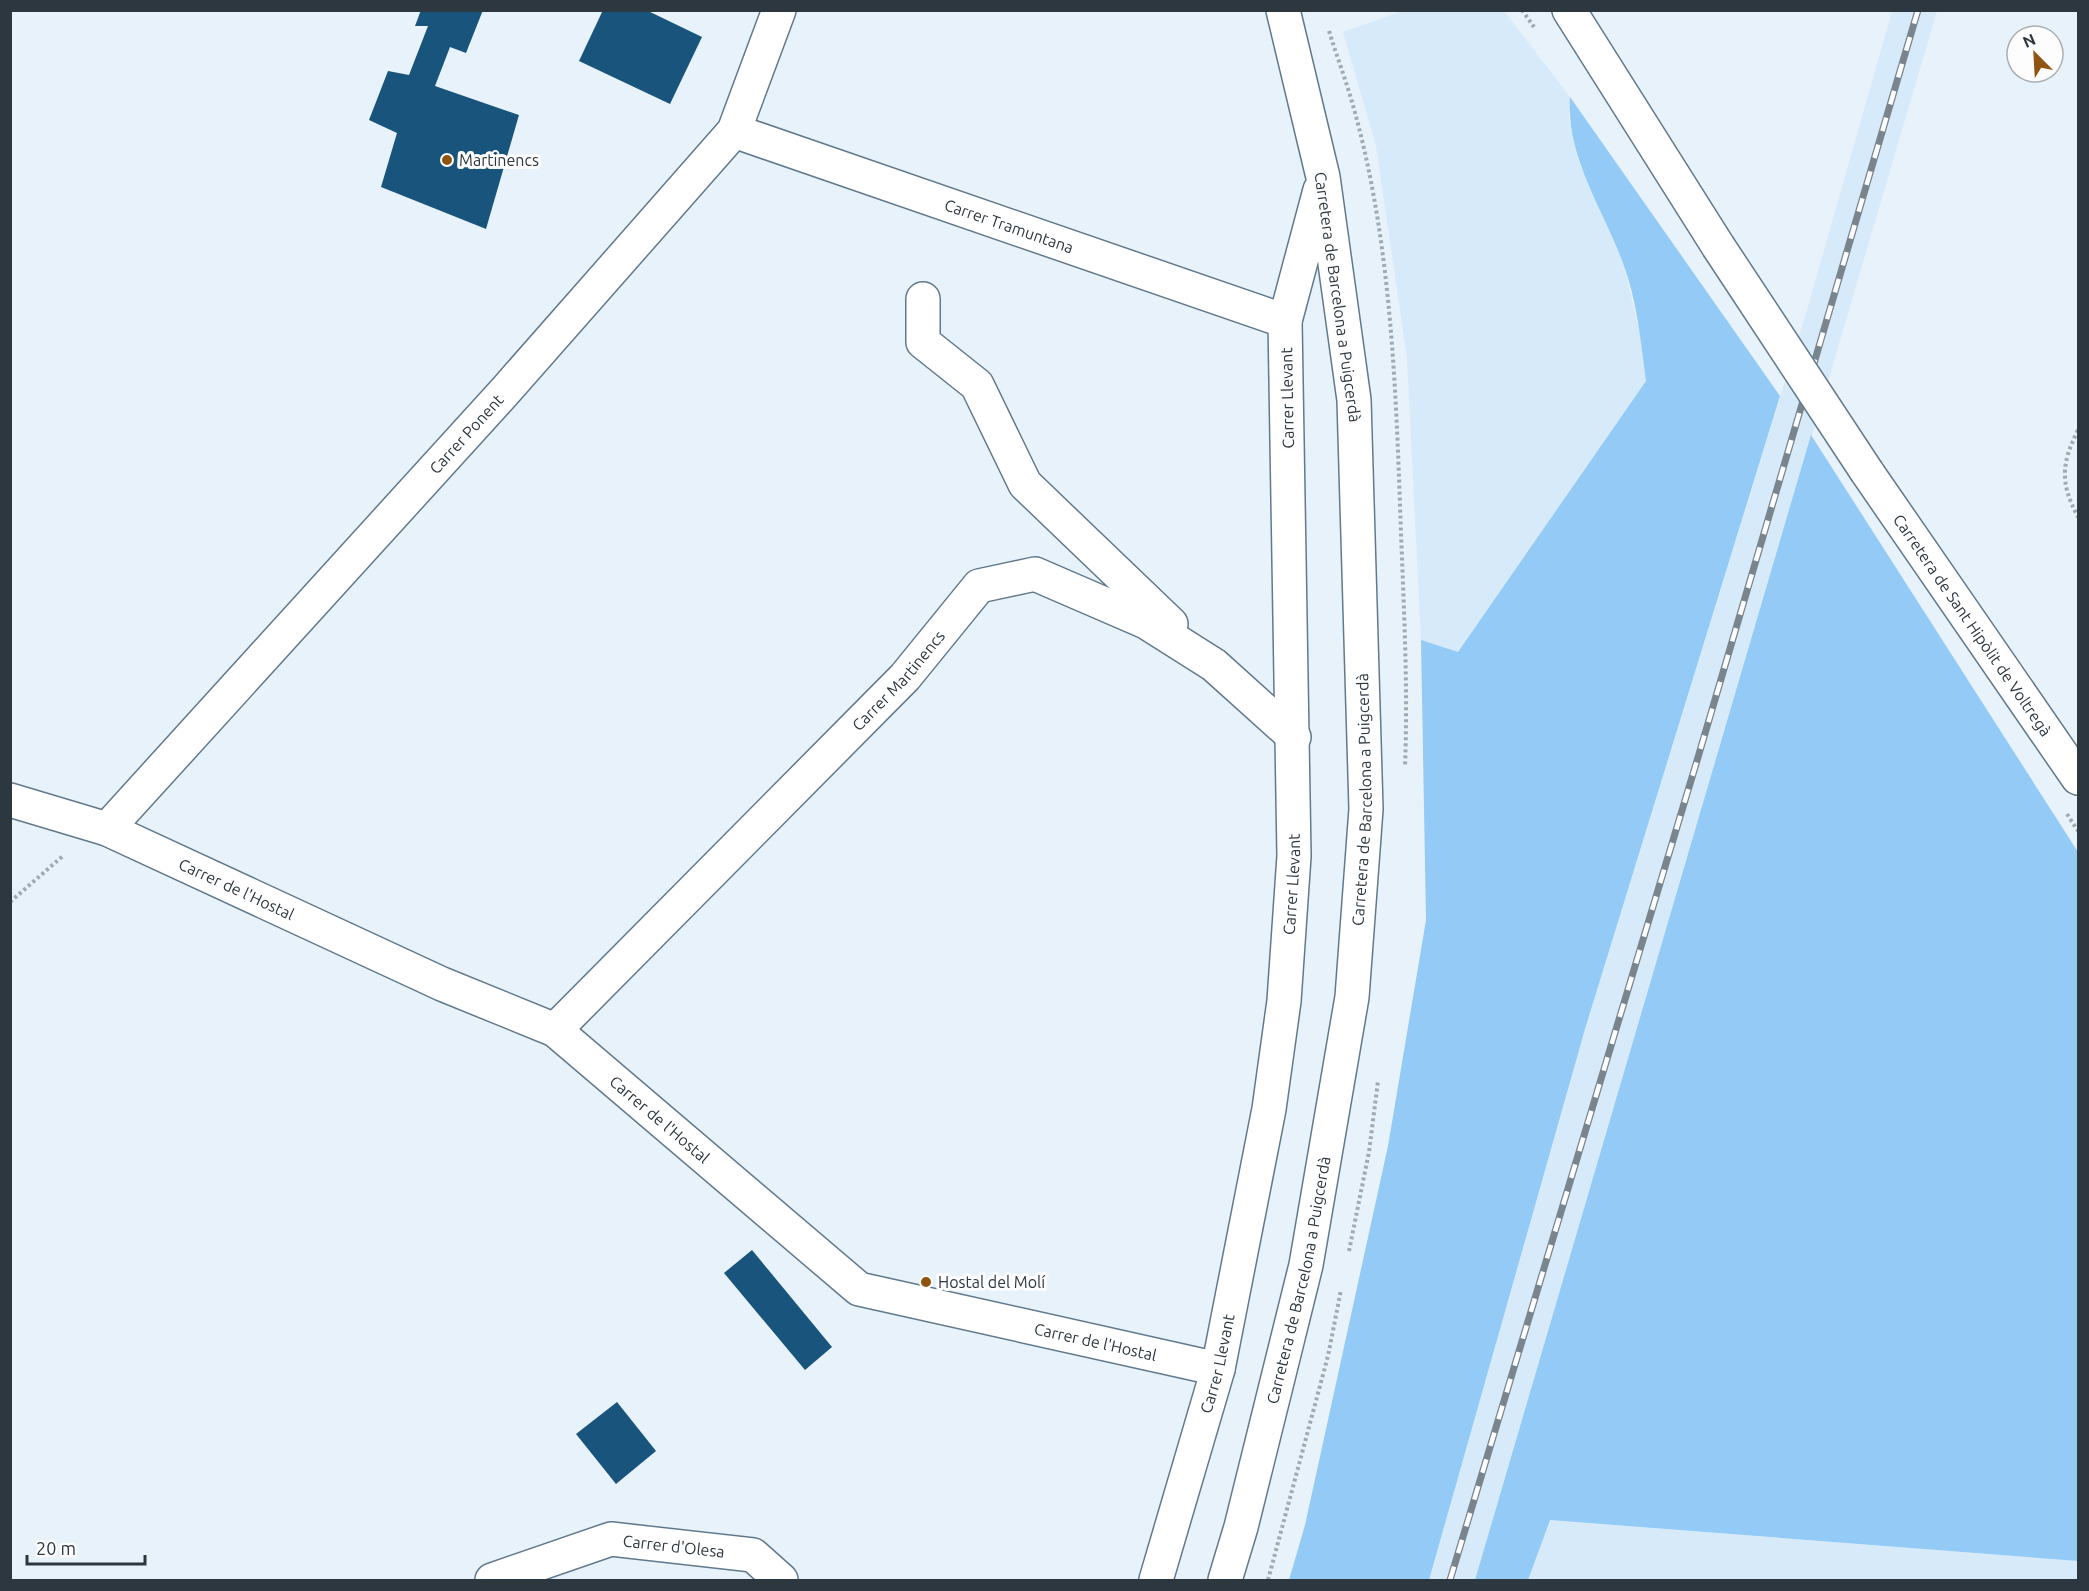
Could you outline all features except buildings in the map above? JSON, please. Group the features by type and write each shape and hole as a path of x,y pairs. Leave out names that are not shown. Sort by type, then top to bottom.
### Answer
{"street":[{"name":"Carrer Ponent","path":"107,829 507,389 734,131 779,10"},
{"name":"Carretera de Barcelona a Puigcerdà","path":"1225,1581 1241,1527 1306,1264 1352,997 1365,821 1354,400 1323,177 1283,10"},
{"name":"Carretera de Sant Hipòlit de Voltregà","path":"1569,10 1718,246 1867,472 2079,778"},
{"name":"Carrer Tramuntana","path":"734,131 1285,321"},
{"name":"Carrer Llevant","path":"1156,1581 1218,1369 1269,1109 1284,1001 1294,856 1294,737 1285,321 1323,177"},
{"path":"923,299 923,342 977,385 1025,484 1214,665"},
{"name":"Carrer Martinencs","path":"555,1030 905,677 979,586 1035,574 1146,622 1214,665 1294,737"},
{"name":"Carrer de l'Hostal","path":"10,800 107,829 442,984 555,1030 859,1289 1218,1369"},
{"name":"Carrer d'Olesa","path":"492,1581 611,1539 753,1555 782,1581"}],"path":[{"path":"2079,430 2064,468 2065,486 2079,517"},
{"path":"10,902 68,852"}],"shaded area":[{"path":"1403,11 1504,11 1570,97 1569,117 1579,162 1624,265 1641,339 1646,381 1458,652 1421,640 1407,358 1376,146 1343,32"},
{"path":"1892,11 1937,11 1475,1580 1429,1580 1585,1029 1807,310"},
{"path":"1570,97 1780,396 1585,1029 1429,1580 1289,1580 1305,1525 1388,1146 1426,920 1421,640 1458,652 1646,381 1638,322 1628,277 1580,162 1570,119"},
{"path":"1811,435 2078,852 2078,1561 1550,1520 1528,1580 1475,1580"},
{"path":"1549,1520 2078,1561 2078,1580 1528,1580"}],"railway":[{"path":"1450,1580 1699,754 1918,10"}],"place":[{"name":"Martinencs","path":"447,160"},
{"name":"Hostal del Molí","path":"926,1282"}]}
